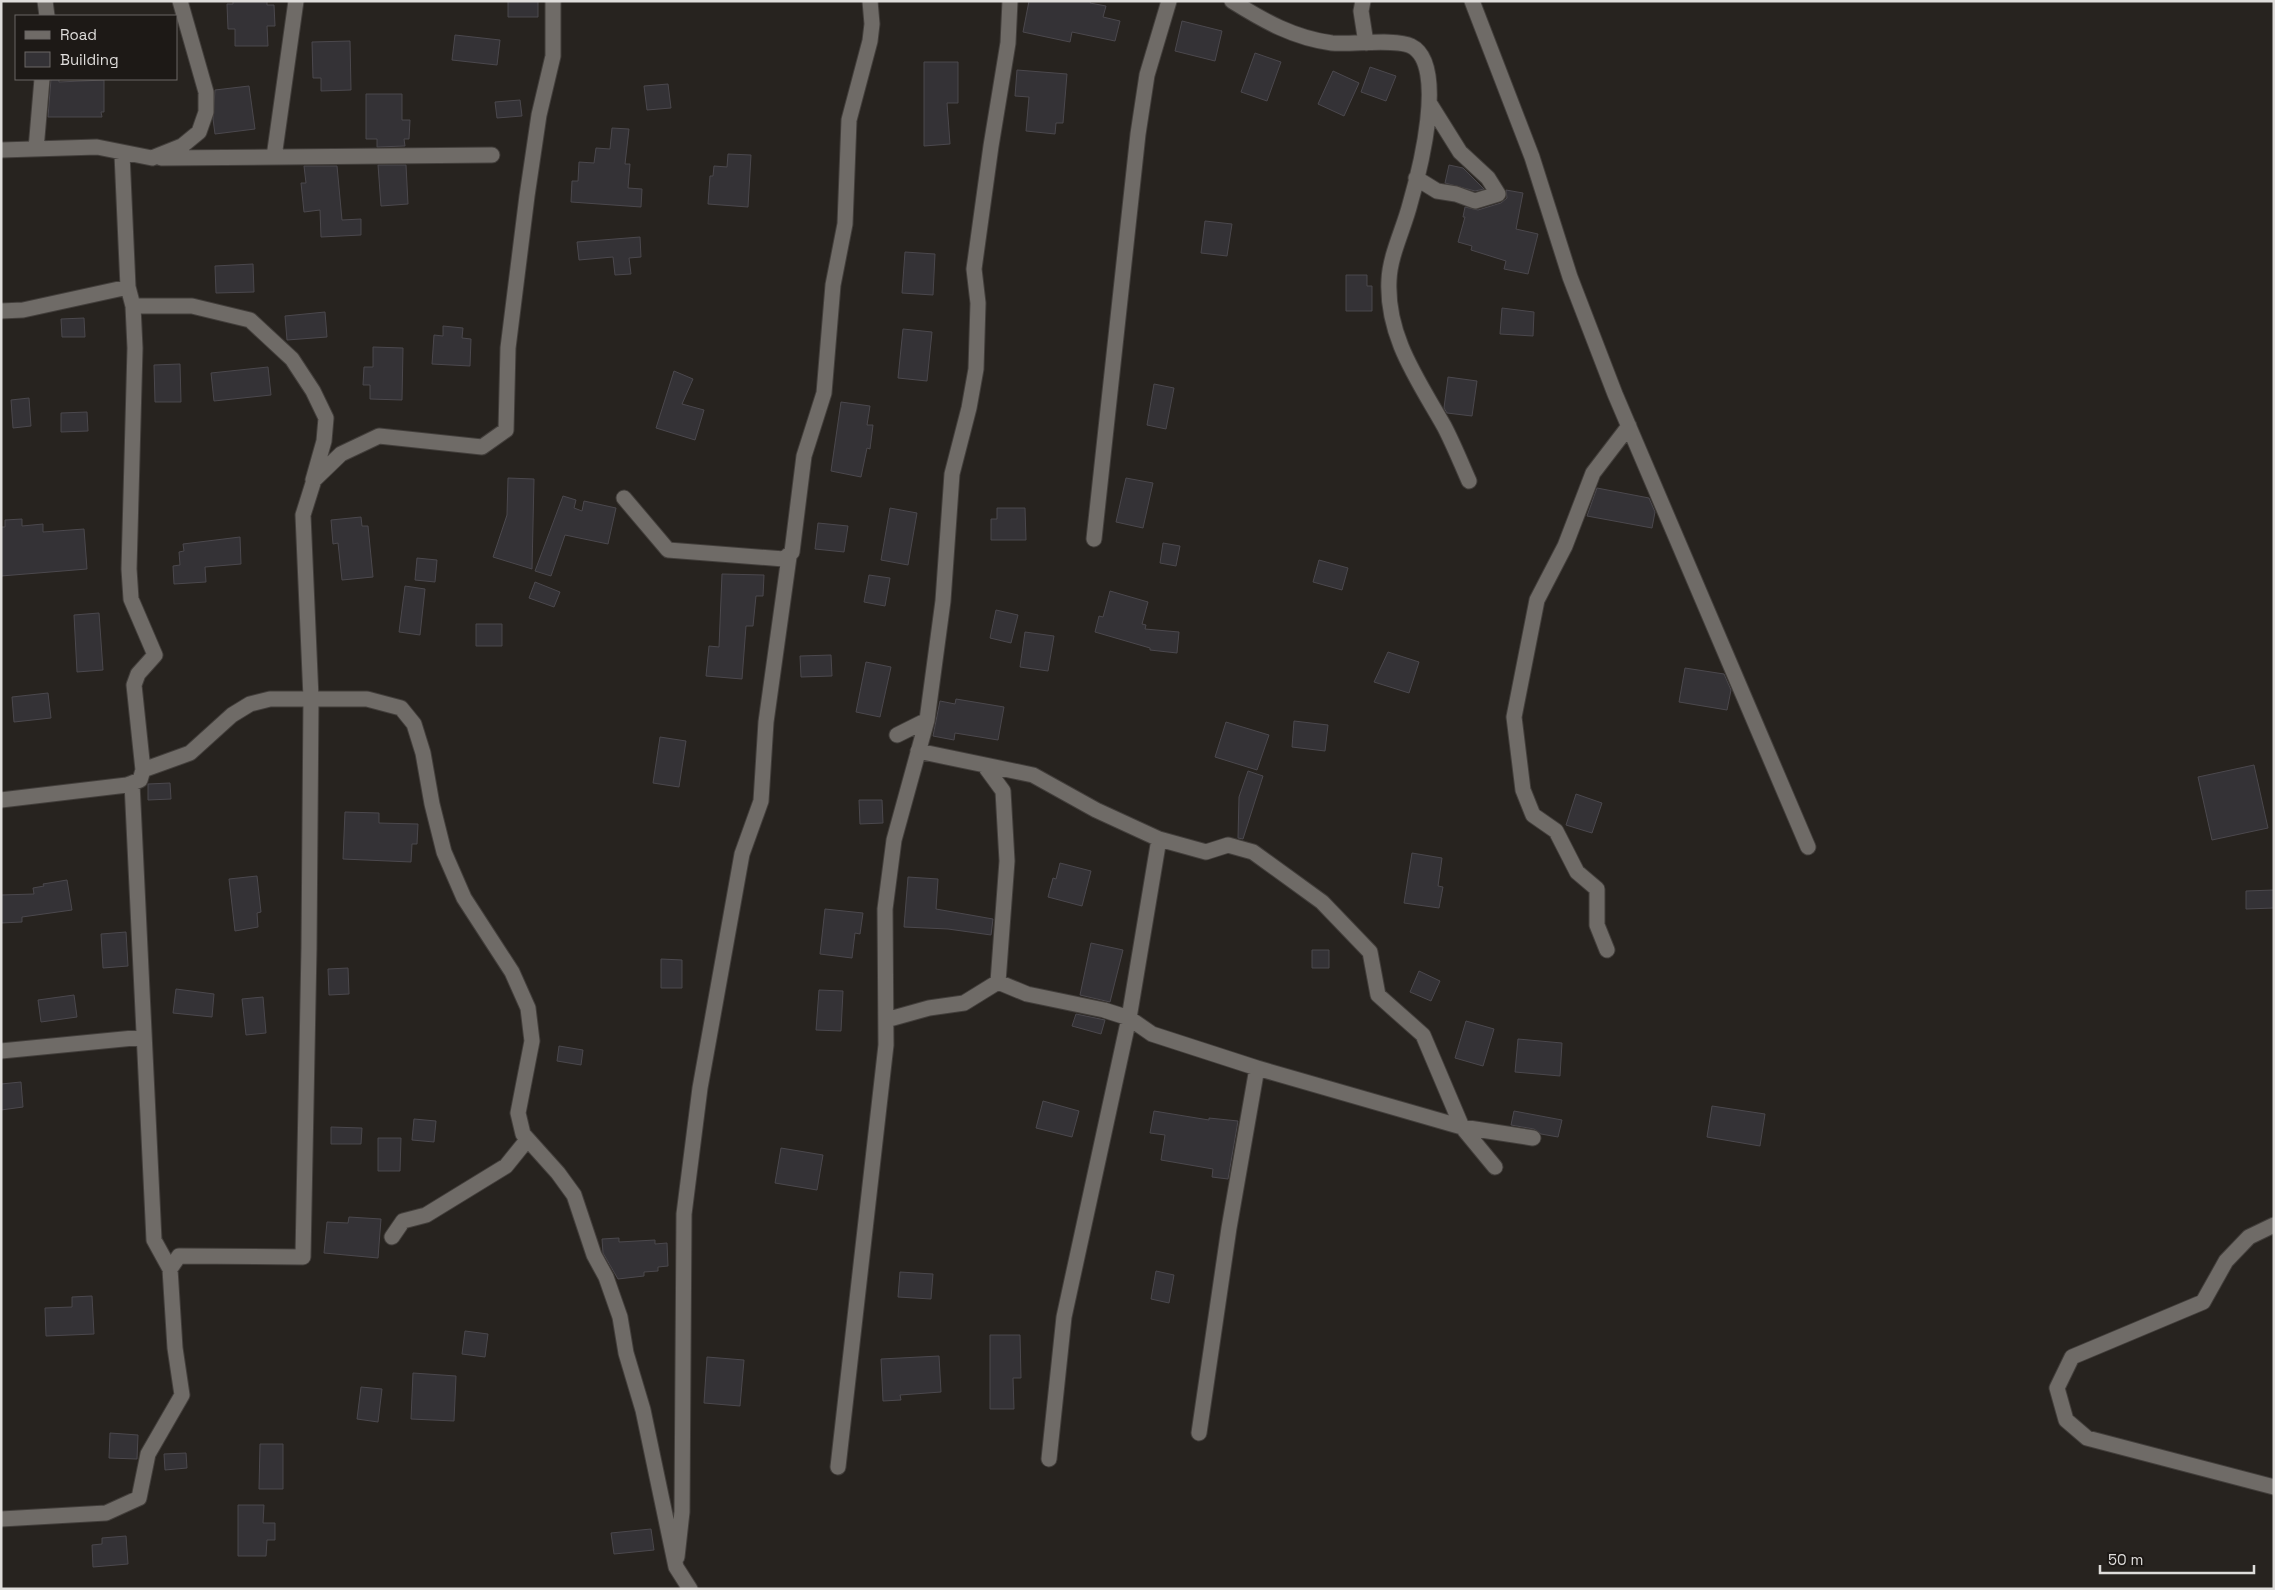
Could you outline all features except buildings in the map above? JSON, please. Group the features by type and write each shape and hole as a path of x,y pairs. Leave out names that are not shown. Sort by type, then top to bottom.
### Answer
{"street":[{"path":"46,1 47,15"},
{"path":"152,158 182,146 199,132 206,112 206,92 180,1"},
{"path":"274,157 296,1"},
{"path":"170,1269 179,1256 303,1257 310,948 310,698 303,515 314,480 341,454 378,436 482,448 506,430 508,348 526,196 539,115 553,56 553,1"},
{"path":"676,1568 682,1512 684,1214 700,1088 742,854 761,801 766,722 789,557 792,552 804,456 824,393 833,285 844,224 849,120 870,41 872,24 870,1"},
{"path":"838,1466 875,1158 886,1045 887,899 894,840 927,720 943,601 952,474 969,408 976,369 978,304 974,269 990,146 1008,43 1010,1"},
{"path":"1094,539 1138,134 1147,76 1169,1"},
{"path":"1232,1 1275,27 1294,35 1332,43 1412,46 1423,58 1429,78 1430,104 1416,178 1388,279 1391,312 1404,358 1444,425 1469,481"},
{"path":"1363,1 1361,11 1366,43"},
{"path":"1472,1 1532,157 1570,277 1629,426 1808,847"},
{"path":"36,149 42,80"},
{"path":"1416,178 1437,191 1456,194 1475,201 1498,194 1488,178 1460,152 1430,104"},
{"path":"1,150 97,148 152,158 492,155"},
{"path":"1,800 132,783 140,780 143,770 134,685 138,674 155,655 131,599 129,569 135,348 132,306 128,287 122,154"},
{"path":"1,310 23,310 128,287"},
{"path":"132,306 192,306 250,320 292,359 313,391 326,418 324,441 310,492"},
{"path":"1608,950 1597,925 1597,889 1577,872 1556,832 1533,815 1526,799 1523,790 1514,717 1537,600 1565,546 1593,474 1629,426"},
{"path":"624,498 668,550 784,559 789,557"},
{"path":"143,770 190,753 232,716 250,704 270,699 367,698 401,708 414,724 423,753 432,804 444,852 464,898 512,972 528,1008 532,1041 518,1113 523,1134 558,1173 574,1195 594,1255 612,1293 620,1317 631,1374 644,1410 676,1568 690,1589"},
{"path":"897,735 927,720"},
{"path":"918,751 1033,775 1096,810 1159,839 1206,852 1228,845 1253,852 1322,902 1370,952 1378,995 1422,1035 1462,1127 1495,1167"},
{"path":"984,765 1003,791 1007,861 998,982"},
{"path":"1,1519 106,1513 139,1498 148,1454 182,1395 175,1348 170,1269 154,1240 132,783"},
{"path":"1049,1459 1064,1317 1129,1018 1159,839"},
{"path":"886,1020 929,1008 964,1003 998,982"},
{"path":"998,982 1027,994 1104,1010 1129,1018 1152,1034 1257,1068 1462,1127 1533,1138"},
{"path":"1,1051 144,1037"},
{"path":"1199,1433 1230,1228 1257,1068"},
{"path":"392,1237 403,1221 426,1215 506,1166 527,1140"},
{"path":"2274,1225 2249,1237 2226,1261 2202,1302 2072,1357 2057,1388 2066,1420 2087,1438 2274,1487"}]}
